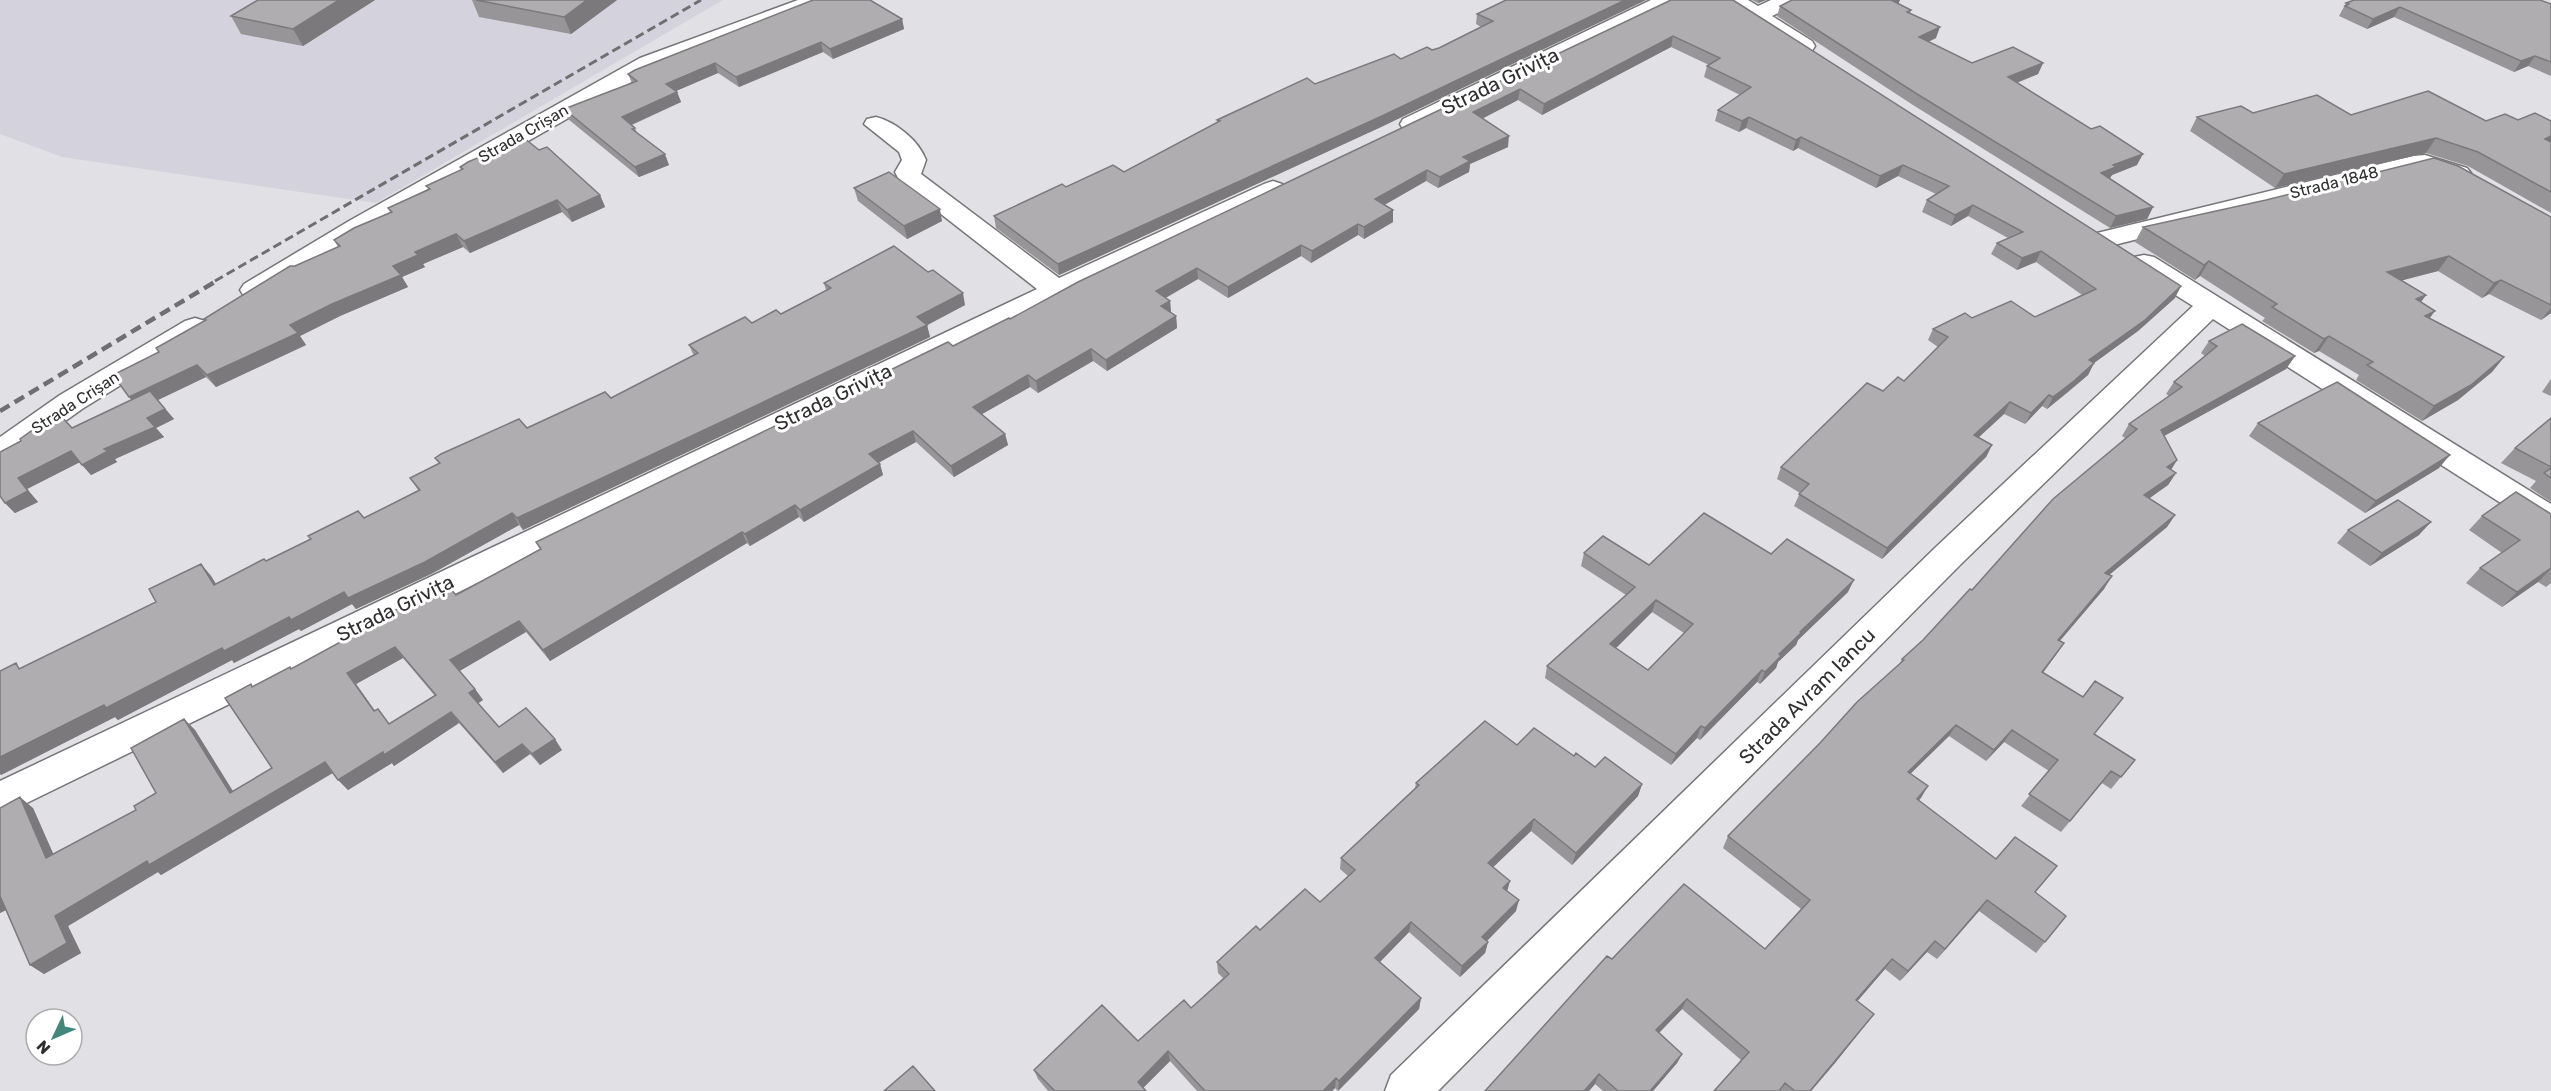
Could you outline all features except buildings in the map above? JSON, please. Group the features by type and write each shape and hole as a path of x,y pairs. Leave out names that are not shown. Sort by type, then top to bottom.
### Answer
{"street":[{"name":"Strada Crișan","path":"0,452 71,402 358,227 648,63 818,0"},
{"name":"Strada Grivița","path":"1391,134 1668,0"},
{"path":"1733,0 1826,60"},
{"path":"1757,15 1788,0"},
{"path":"876,124 910,149 914,160 908,172 909,177 1058,290"},
{"name":"Strada 1848","path":"2106,238 2413,163 2425,162 2440,165 2478,184"},
{"name":"Strada Grivița","path":"0,799 930,350 1296,179"},
{"path":"2082,224 2551,520"},
{"name":"Strada Avram Iancu","path":"1407,1091 1958,547 2211,305"}],"shaded area":[{"path":"0,0 723,0 376,203 62,157 0,134"}],"railway":[{"path":"215,281 701,0"},
{"path":"0,411 218,280"}]}
